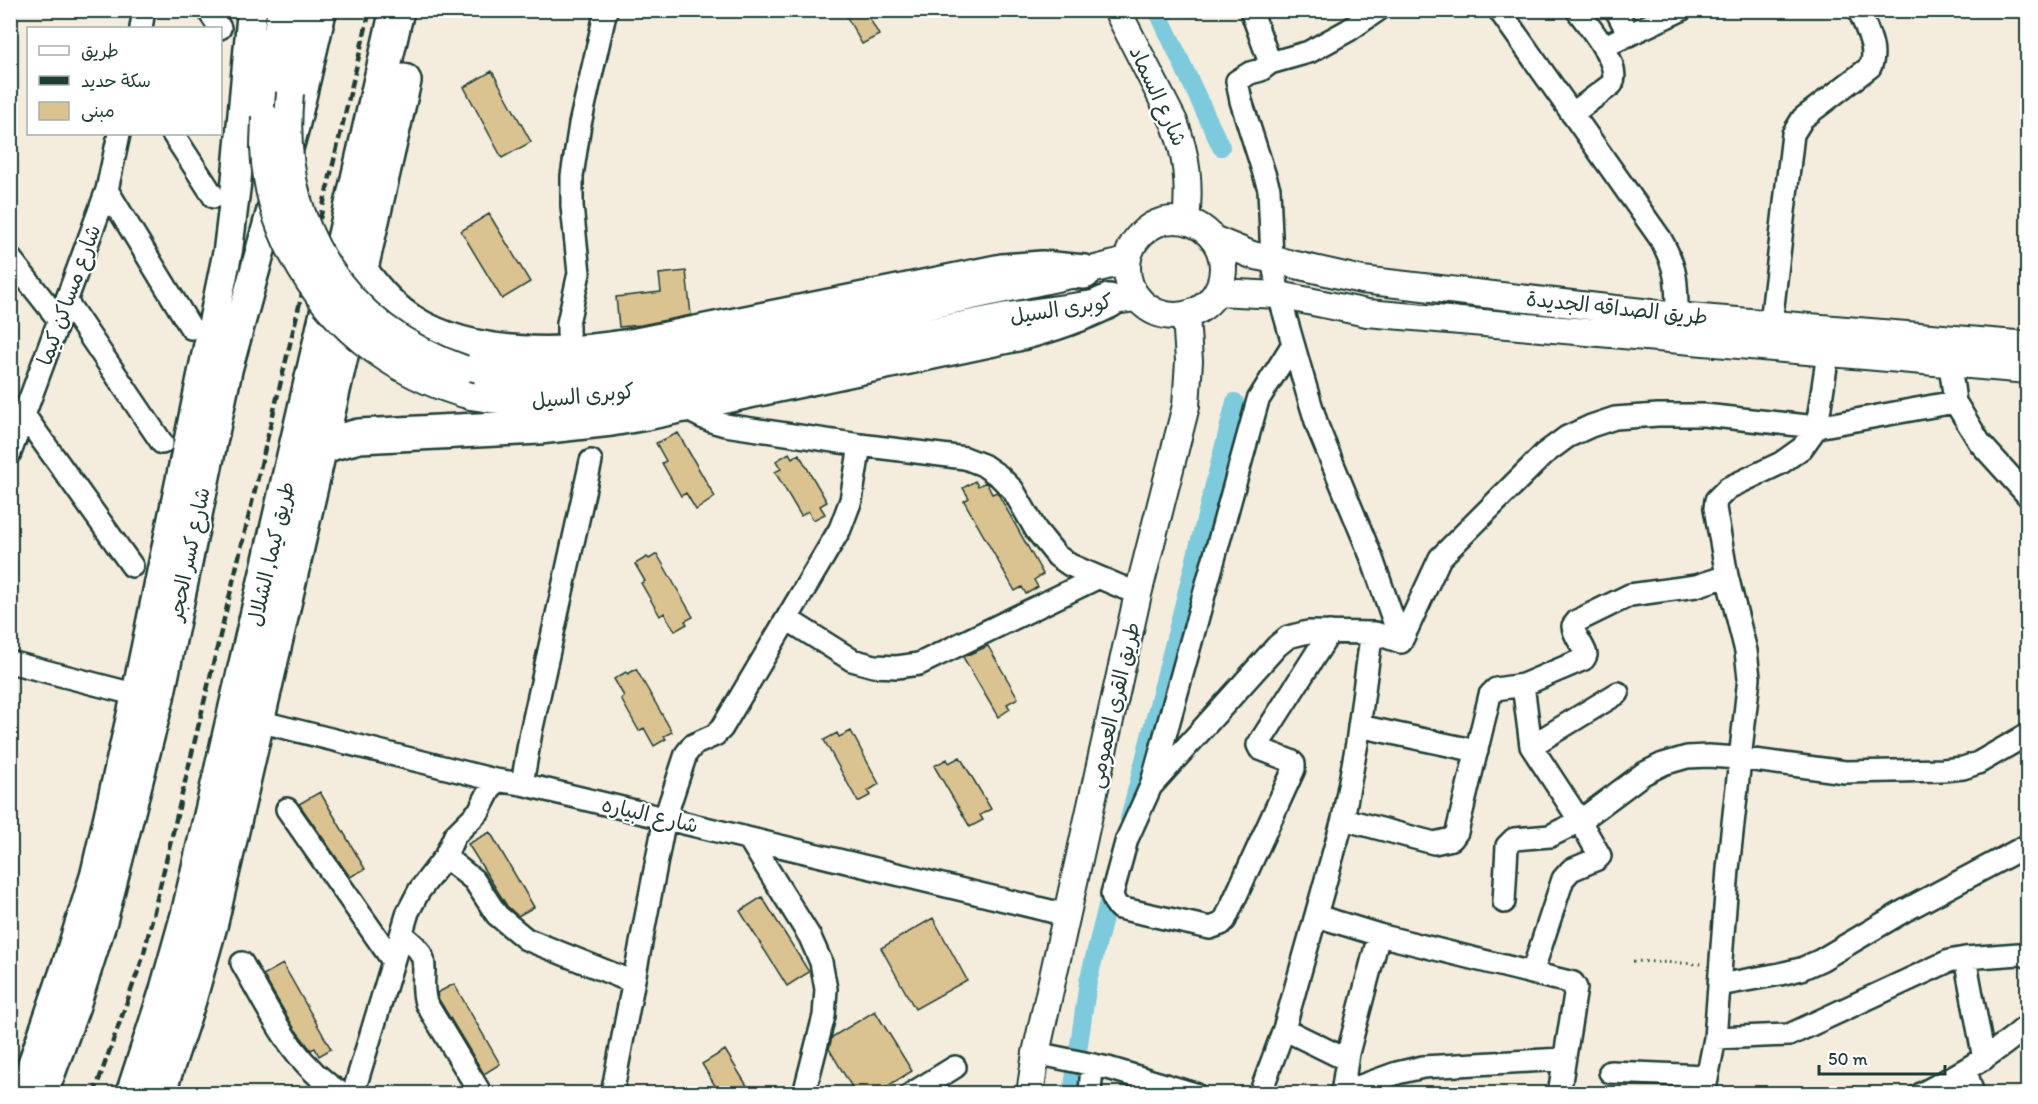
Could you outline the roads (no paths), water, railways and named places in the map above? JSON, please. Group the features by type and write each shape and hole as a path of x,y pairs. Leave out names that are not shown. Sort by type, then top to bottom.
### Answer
{"highway":[{"name":"طريق كيما, الشلال","path":"158,1094 189,1000 199,919 246,717 397,10"},
{"name":"طريق كيما, الشلال","path":"246,717 320,449 420,10"},
{"path":"361,271 372,286 398,312 412,323 437,335 473,346 500,350 573,353 637,345 1002,271 1042,268 1084,272"},
{"path":"320,449 359,436 551,426 628,416 1017,334 1059,323 1122,299"},
{"name":"طريق كيما, الشلال","path":"133,1094 166,993 199,919"}],"main road":[{"name":"شارع كسر الحجر","path":"43,1094 75,1007 103,919 147,698 228,250 252,10"},
{"name":"شارع كسر الحجر","path":"22,1094 69,958 147,698 228,368 295,125 322,10"}],"street":[{"path":"141,27 144,10"},
{"path":"208,10 219,27"},
{"name":"كوبرى السيل","path":"281,10 271,63 264,148 266,170 277,215 295,258 320,297 350,331 387,359 427,381 471,396 495,400 544,404 597,399 1008,316 1122,299"},
{"name":"كوبرى السيل","path":"304,10 290,93 288,141 292,176 301,210 320,254 347,292 381,325 420,351 464,369 537,379 561,379 620,372 1126,261"},
{"path":"573,353 568,323 579,273 572,206 572,176 578,133 606,10"},
{"name":"شارع السماد","path":"1117,10 1174,122 1181,141 1189,181 1186,221"},
{"path":"1251,10 1270,63"},
{"path":"1378,10 1349,30 1309,52 1270,63 1261,70 1250,73 1237,81 1241,101 1269,189 1272,259 1279,295 1293,344 1318,428 1371,556 1401,642"},
{"path":"1499,10 1672,258 1677,280 1677,316"},
{"path":"1572,114 1612,84 1615,78 1614,66 1577,10"},
{"path":"1616,10 1629,34"},
{"path":"1602,47 1681,10"},
{"path":"1771,323 1793,134 1803,118 1870,67 1874,60 1874,51 1859,10"},
{"name":"شارع مساكن كيما","path":"10,453 107,190 118,135"},
{"path":"174,135 214,197"},
{"path":"107,190 191,328"},
{"path":"1170,219 1186,221 1201,227 1213,238 1220,251 1223,265 1222,279 1209,303 1198,311 1186,316 1172,317 1158,314 1122,299 1129,287 1126,261 1131,245 1141,233 1155,224 1170,219"},
{"name":"طريق الصداقه الجديدة","path":"1213,238 1252,255 1362,280 1677,316 1771,323 1829,341 1950,364 2028,370"},
{"path":"10,258 63,311 162,443"},
{"name":"طريق الصداقه الجديدة","path":"1217,292 1279,295 1367,313 1829,341 2028,345"},
{"name":"طريق القرى العمومى","path":"1030,1094 1138,594 1186,406 1189,361 1186,316"},
{"path":"1610,1072 1706,1085 1715,1038 1739,758 1749,678 1746,651 1727,576 1715,508 1716,500 1728,488 1795,454 1817,427 1829,341"},
{"path":"1293,344 1258,400 1151,786 1127,839 1112,894 1119,908 1210,928 1216,927 1225,920 1294,769 1291,761 1260,749 1258,745 1330,632"},
{"path":"1950,364 1955,402 1980,443 2028,496"},
{"path":"1401,642 1440,558 1544,454 1567,437 1591,426 1616,418 1704,415 1817,427 1955,402"},
{"path":"681,405 694,415 709,422 965,458 983,465 1013,490 1045,544 1057,556 1097,578 1138,594"},
{"path":"24,415 132,566"},
{"path":"612,1094 665,818 686,754 693,745 715,735 722,728 840,529 851,500 860,445"},
{"path":"522,784 531,732 591,461"},
{"path":"1343,819 1434,843 1452,839 1457,832 1490,695 1496,689 1523,685 1584,659 1586,652 1573,626 1577,621 1630,595 1696,586 1727,576"},
{"path":"787,619 852,660 874,666 897,667 919,664 1097,578"},
{"path":"1151,786 1277,646 1288,637 1299,633 1375,633 1401,642"},
{"path":"1260,1094 1284,1029 1343,819 1350,786 1370,645 1375,633"},
{"path":"10,662 147,698"},
{"path":"1523,685 1531,746 1600,856 1571,870 1563,879 1532,973"},
{"path":"1531,746 1618,693"},
{"name":"شارع البياره","path":"246,717 495,780 522,784 1067,915"},
{"path":"1359,726 1477,751"},
{"path":"1504,902 1507,846 1510,841 1550,836 1580,821 1643,774 1664,764 1687,757 1708,756 1845,772 1943,770 1963,768 1978,763 2028,734"},
{"path":"353,1094 408,912 419,891 445,857 455,835 479,811 495,780"},
{"path":"287,809 393,961"},
{"path":"749,839 810,937 821,962 826,988 824,1016 804,1094"},
{"path":"1719,975 1791,971 1821,960 1904,911 2028,845"},
{"path":"445,857 474,880 497,915 526,939 633,982"},
{"path":"1317,915 1379,936 1573,983 1576,988 1559,1094"},
{"path":"401,934 410,940 423,958 425,968 423,989 426,1003 481,1094"},
{"path":"1379,936 1347,1060 1342,1092 1397,1073 1423,1067 1563,1059"},
{"path":"1715,1038 1789,1035 1949,961 2019,954 2028,956"},
{"path":"1965,958 1984,1059"},
{"path":"242,963 291,1047 308,1068 342,1094"},
{"path":"1921,1094 1966,1071 2007,1044 2028,1025"},
{"path":"1284,1029 1347,1060"},
{"path":"1040,1055 1089,1065 1195,1094"},
{"path":"1089,1065 1090,1094"},
{"path":"911,1094 955,1067"},
{"path":"1966,1071 1973,1094"}],"waterway":[{"path":"1157,10 1221,147"},
{"path":"1129,819 1235,402"},
{"path":"1072,1094 1088,982 1112,886"}],"railway":[{"path":"94,1094 143,957 370,10"}]}
